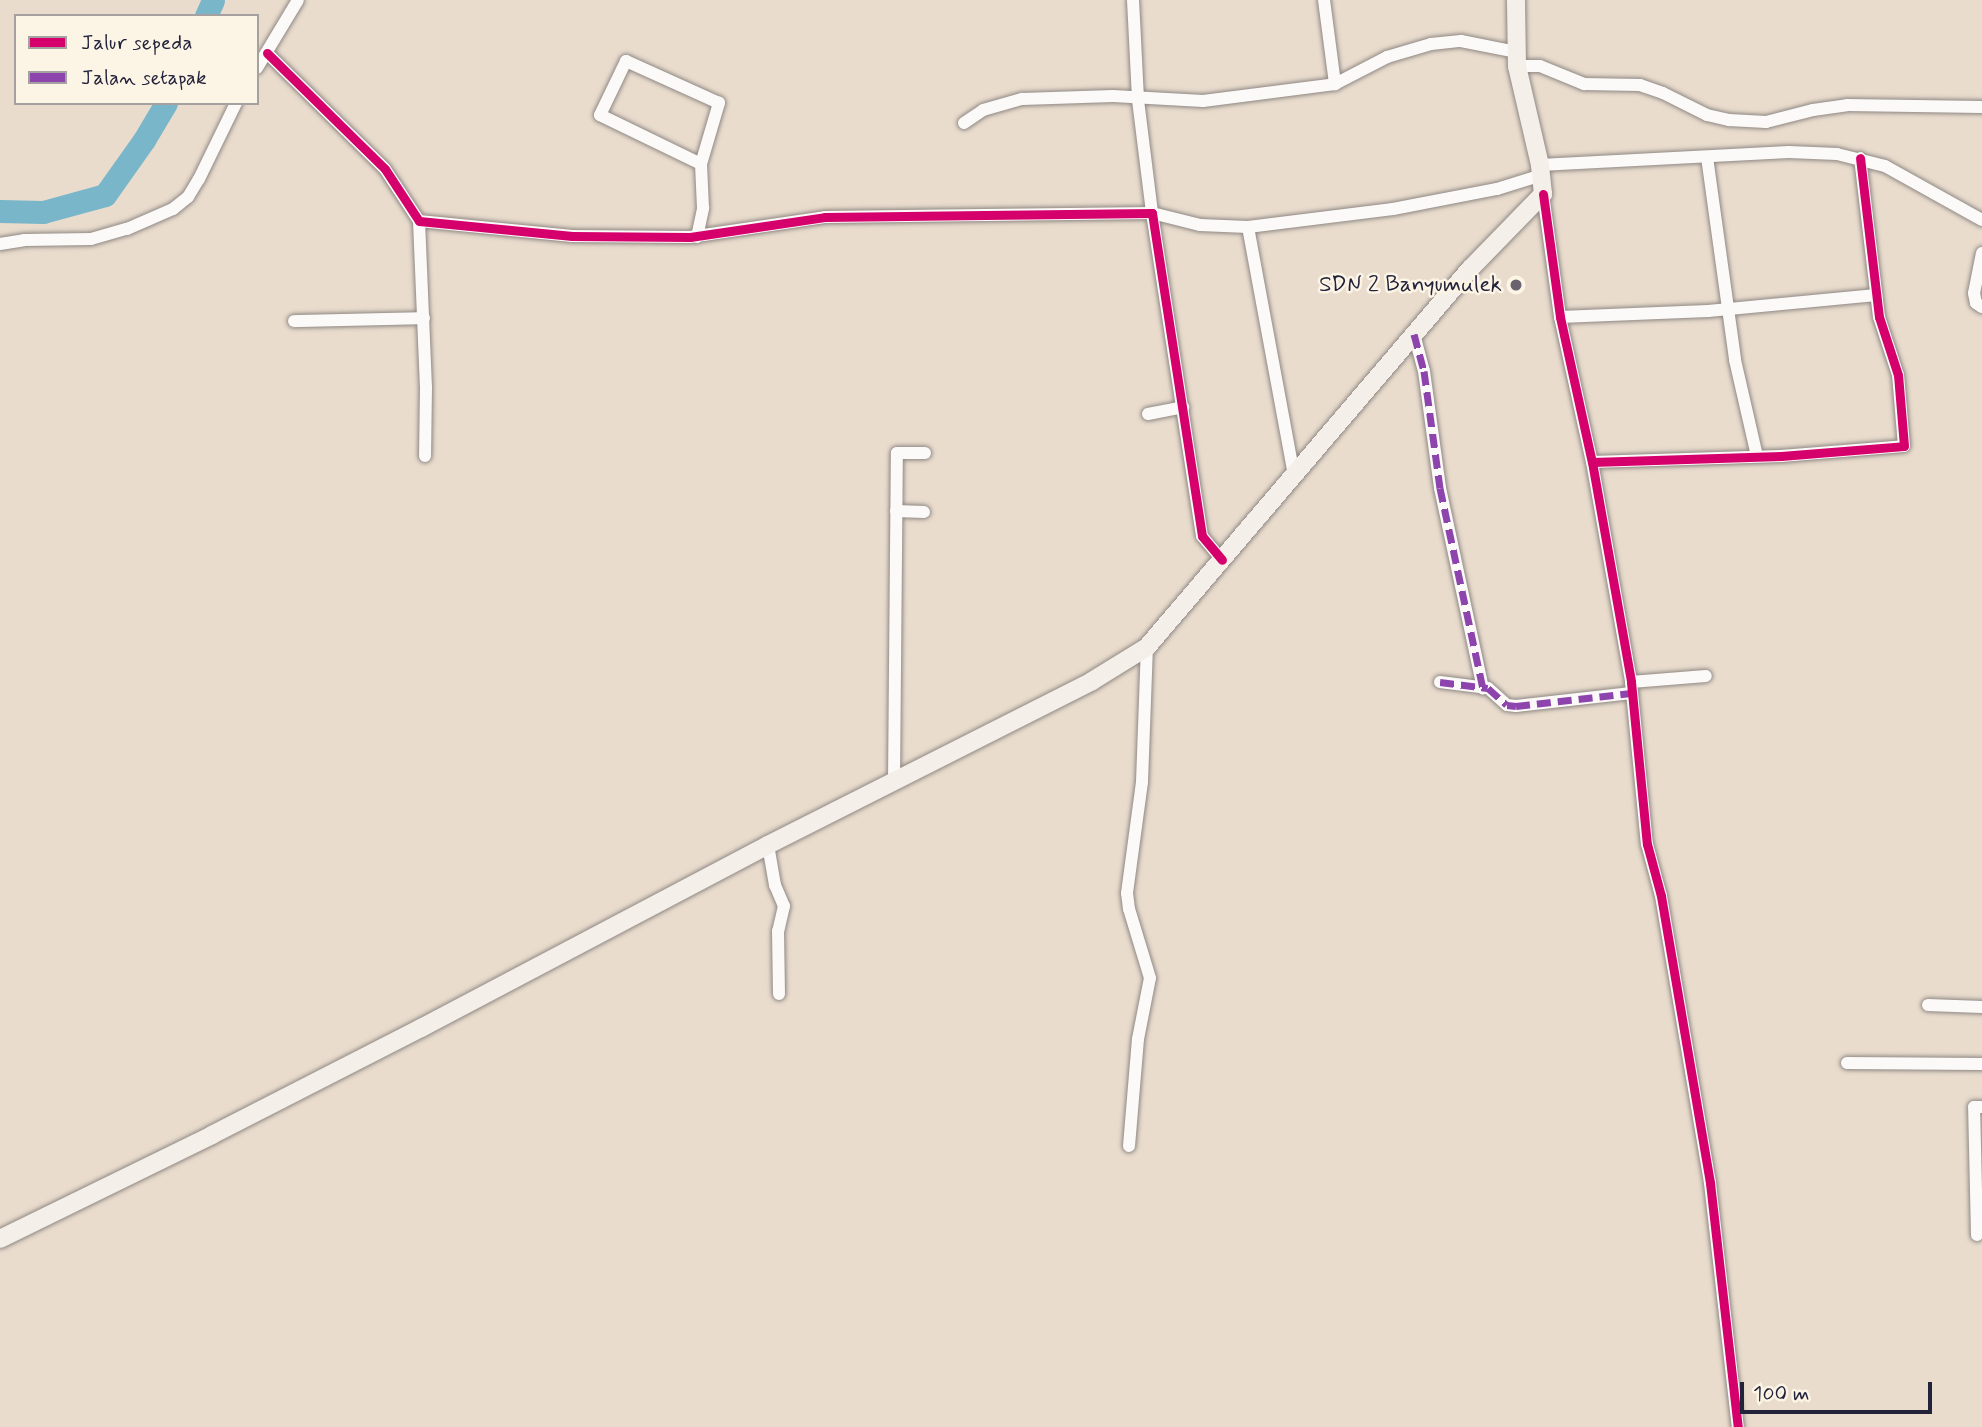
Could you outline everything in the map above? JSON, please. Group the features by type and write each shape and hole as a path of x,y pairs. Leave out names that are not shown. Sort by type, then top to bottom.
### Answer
{"main road":[{"path":"0,1239 249,1116 768,845 1093,681 1147,647 1413,334 1503,232 1543,194 1541,170 1517,59 1516,0"}],"street":[{"path":"259,65 299,0"},
{"path":"1133,0 1138,101 1152,213 1202,536 1216,567"},
{"path":"1324,0 1335,84"},
{"path":"964,123 983,110 1022,99 1203,101 1335,84 1387,57 1431,44 1461,41 1541,66 1584,84 1640,85 1707,115 1729,120 1766,122 1847,105 1982,107"},
{"path":"267,53 385,169 419,221 424,318 425,456"},
{"path":"697,237 703,208 701,164 719,103 626,61 600,115 701,164"},
{"path":"0,244 24,240 91,239 127,229 173,209 188,197 200,179 235,105"},
{"path":"419,221 572,236 697,237 825,217 1152,213 1200,225 1248,227 1393,209 1497,189 1541,170 1814,152 1860,158 1885,166 1982,220"},
{"path":"1707,157 1739,383 1757,456"},
{"path":"1592,462 1757,456 1905,446 1898,375 1882,333 1876,295 1860,158"},
{"path":"1543,194 1560,317 1592,462 1632,694 1647,844 1661,896 1712,1196 1738,1427"},
{"path":"1248,227 1294,476"},
{"path":"1982,253 1974,293 1976,303 1982,307"},
{"path":"1560,317 1728,309 1876,295"},
{"path":"294,321 424,318"},
{"path":"1413,334 1427,386 1440,488 1483,688"},
{"path":"1148,414 1183,407"},
{"path":"894,782 897,453 925,453"},
{"path":"896,511 924,512"},
{"path":"1129,1146 1138,1039 1150,978 1129,909 1127,893 1142,782 1147,647"},
{"path":"1440,682 1494,691 1507,705 1516,706 1632,694 1706,676"},
{"path":"768,845 775,886 784,906 778,931 779,994"},
{"path":"1928,1005 1982,1007"},
{"path":"1847,1063 1982,1064"},
{"path":"1977,1235 1979,1166 1974,1107 1982,1107"}],"waterway":[{"path":"207,14 213,0"},
{"path":"0,211 43,212 105,195 165,105"}],"marked path":[{"path":"1414,334 1424,371 1440,488 1483,688"},
{"path":"1440,682 1488,688 1507,705 1516,706 1631,693"}],"cycle path":[{"path":"267,53 385,169 419,221 572,236 690,237 825,217 1152,213 1202,536 1222,560"},
{"path":"1592,462 1781,456 1904,446 1898,375 1879,317 1860,158"},
{"path":"1543,194 1560,317 1592,462 1631,682 1647,844 1661,896 1710,1183 1738,1427"}],"place":[{"name":"SDN 2 Banyumulek","path":"1516,285"}]}
